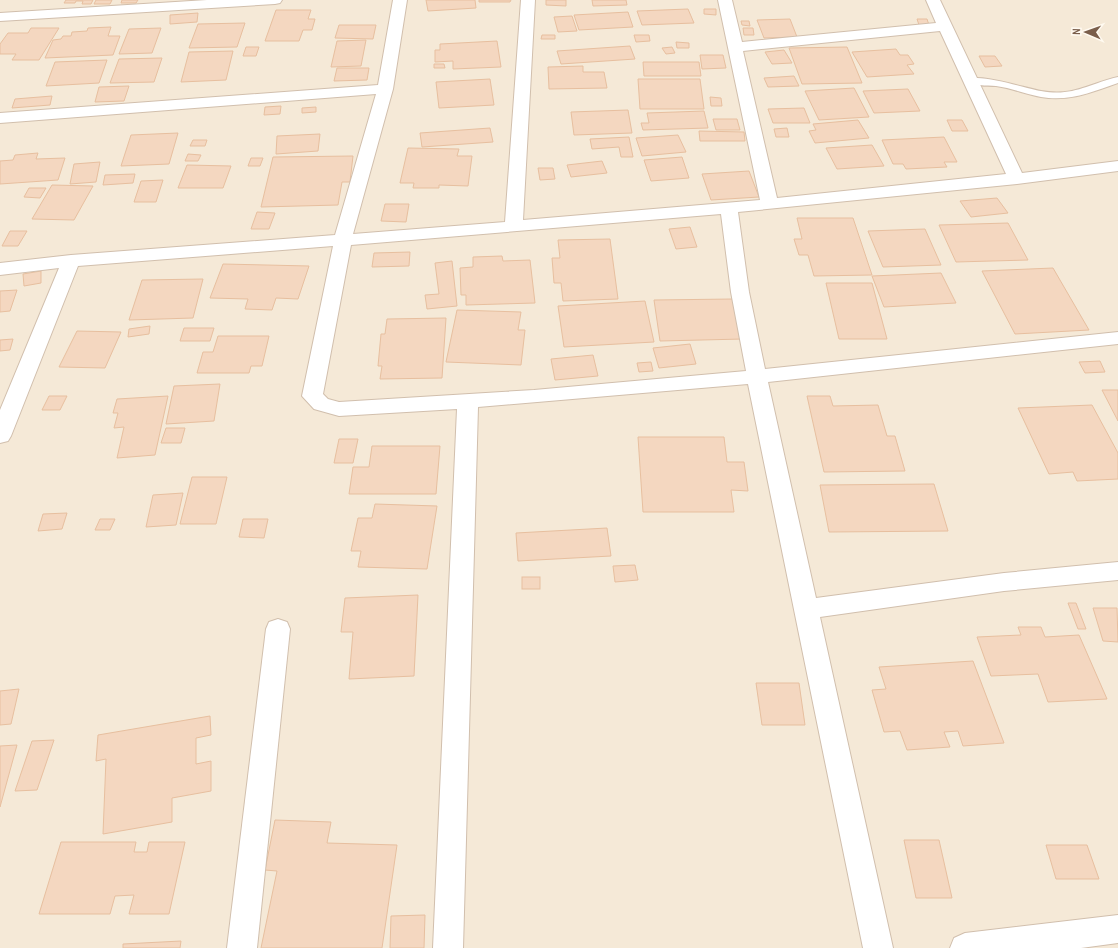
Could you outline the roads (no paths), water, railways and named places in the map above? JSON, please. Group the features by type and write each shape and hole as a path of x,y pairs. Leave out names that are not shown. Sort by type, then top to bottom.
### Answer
{"street":[{"path":"0,17 203,2 275,0"},
{"path":"400,0 385,89 343,239 312,396 321,404 338,409 468,402 757,378 1118,338"},
{"path":"514,226 528,0"},
{"path":"725,0 770,205"},
{"path":"933,0 1017,179"},
{"path":"736,47 945,26"},
{"path":"0,118 385,89"},
{"path":"0,269 71,261 729,209 1017,179 1118,166"},
{"path":"729,209 739,285 757,378 878,948"},
{"path":"0,436 71,261"},
{"path":"448,948 468,402"},
{"path":"806,609 1004,582 1118,571"},
{"path":"242,948 278,628"},
{"path":"964,948 1118,929"}],"lane":[{"path":"971,81 996,83 1040,94 1056,96 1075,95 1118,80"}]}
